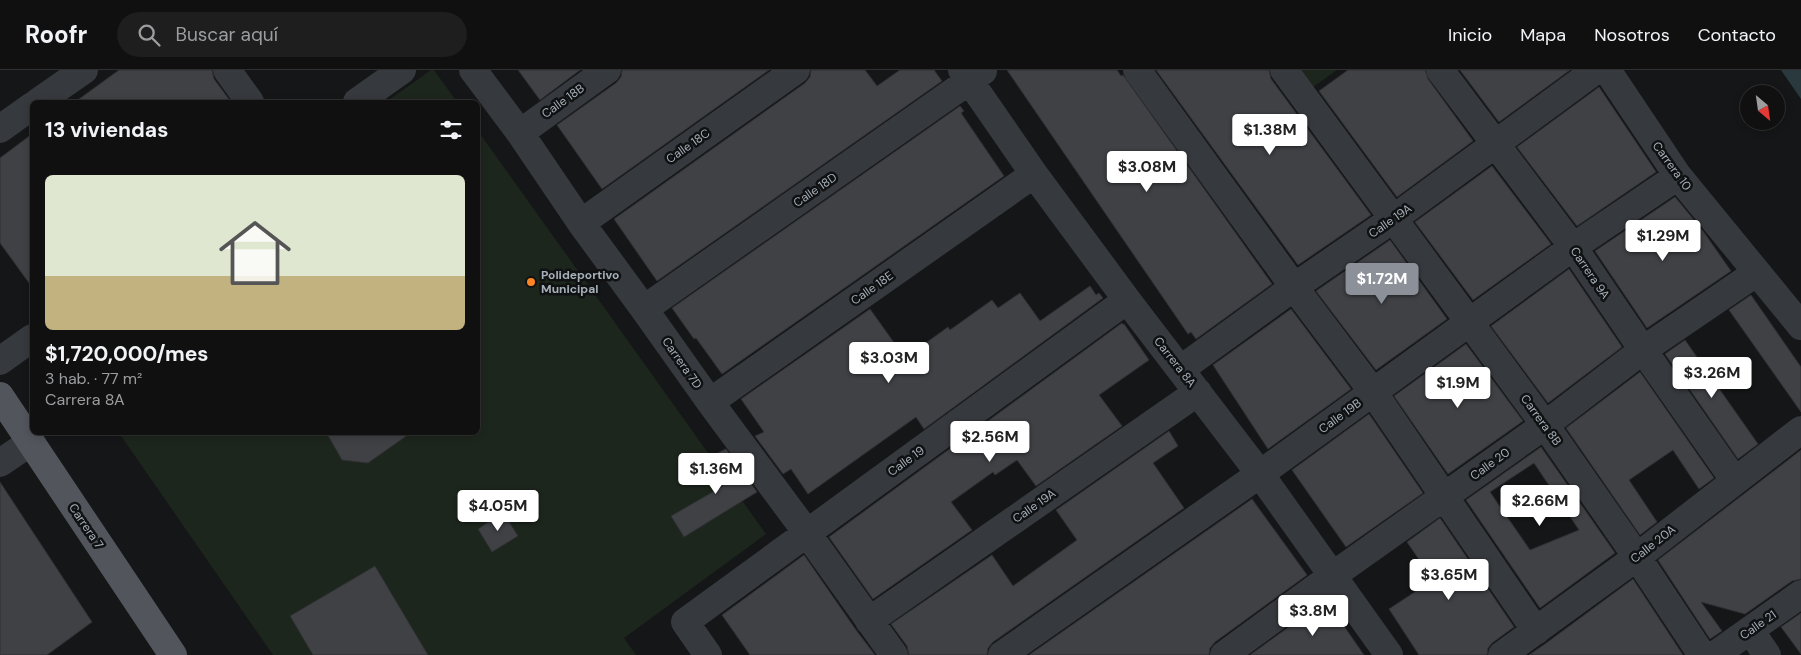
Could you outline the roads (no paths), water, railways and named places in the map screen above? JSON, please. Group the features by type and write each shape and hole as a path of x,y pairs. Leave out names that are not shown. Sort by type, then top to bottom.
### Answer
{"main road":[{"name":"Carrera 7","path":"0,396 173,655"}],"street":[{"path":"41,100 84,70"},
{"path":"227,70 249,100"},
{"path":"360,100 402,70"},
{"name":"Carrera 7D","path":"473,70 520,133 581,223 894,655"},
{"name":"Calle 18B","path":"520,133 607,70"},
{"name":"Calle 18C","path":"581,223 796,70"},
{"path":"1137,70 1294,287 1373,392 1536,631"},
{"name":"Carrera 8B","path":"1284,70 1545,424 1702,655"},
{"name":"Carrera 9A","path":"1440,70 1573,247 1735,481"},
{"name":"Calle 19A","path":"1181,369 1294,287 1393,219 1596,70"},
{"name":"Carrera 10","path":"1607,70 1678,176 1801,326"},
{"name":"Carrera 8A","path":"972,74 1034,174 1127,300 1260,474 1389,655"},
{"name":"Calle 18D","path":"644,309 972,74"},
{"path":"0,129 30,107"},
{"name":"Calle 18E","path":"710,402 1034,174"},
{"name":"Calle 19B","path":"1002,655 1470,324 1573,247 1678,176"},
{"name":"Calle 20","path":"1224,655 1545,424 1643,350 1756,273"},
{"name":"Calle 19","path":"708,655 685,622 1127,300"},
{"path":"0,361 30,339"},
{"name":"Calle 19A","path":"869,620 1198,392"},
{"name":"Calle 20A","path":"1502,655 1637,557 1801,430"},
{"path":"0,463 31,442"},
{"name":"Calle 21","path":"1715,655 1801,594"},
{"path":"1750,630 1767,655"}],"place":[{"name":"Polideportivo Municipal","path":"531,282"}]}
